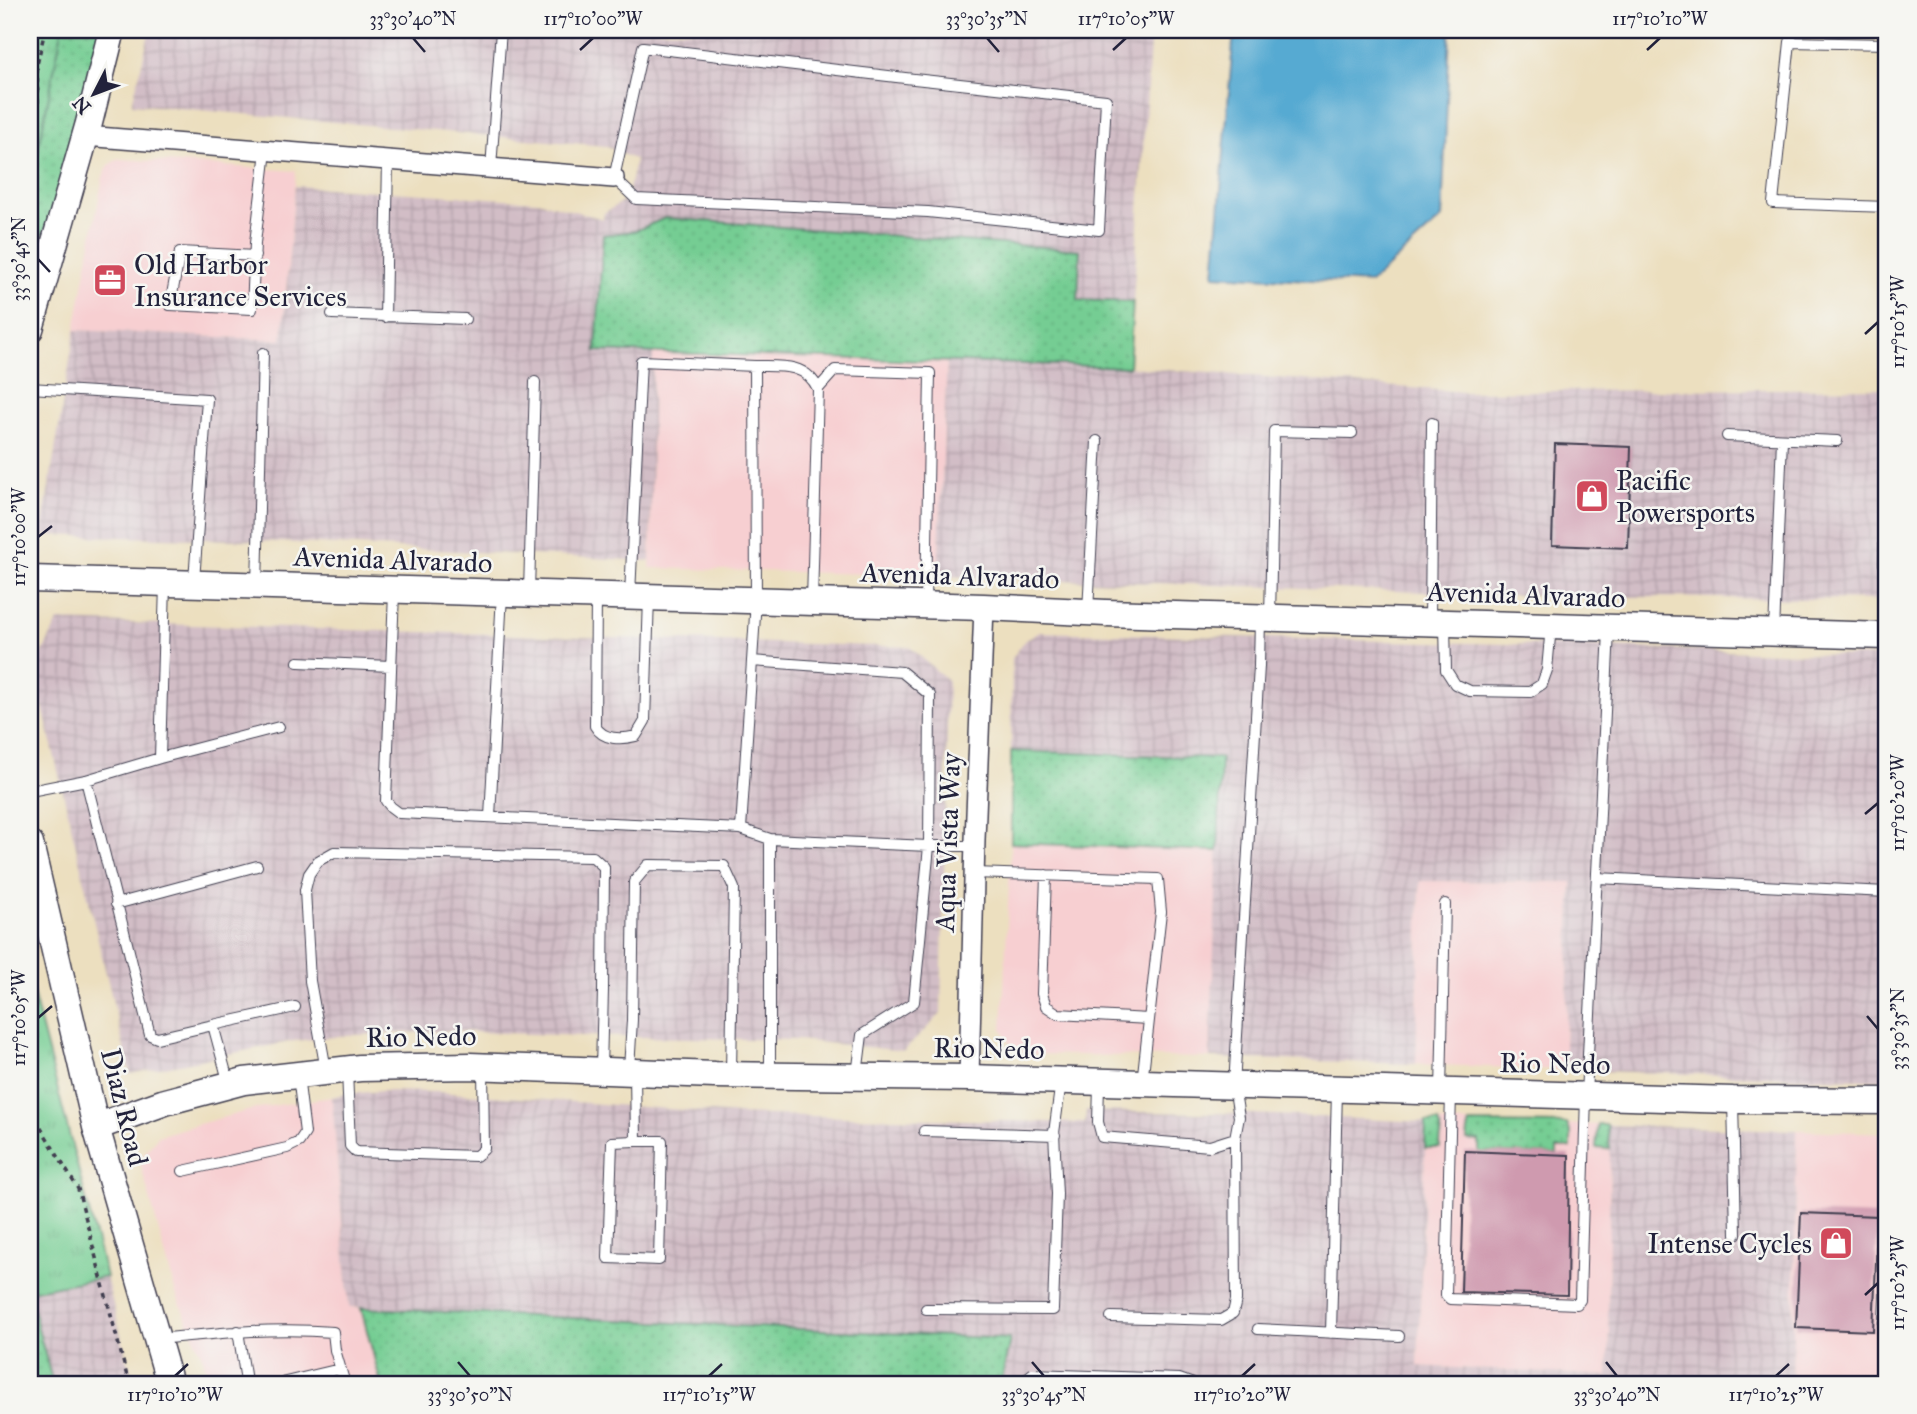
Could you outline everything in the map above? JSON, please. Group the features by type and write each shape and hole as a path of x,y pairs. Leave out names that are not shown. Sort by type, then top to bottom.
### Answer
{"street":[{"path":"30,329 112,30"},
{"path":"85,136 614,178"},
{"name":"Avenida Alvarado","path":"30,579 1887,636"},
{"name":"Aqua Vista Way","path":"969,1078 984,607"},
{"name":"Diaz Road","path":"30,844 96,1127 170,1384"},
{"name":"Rio Nedo","path":"96,1127 165,1102 244,1081 337,1070 483,1067 1734,1100 1887,1101"}],"lane":[{"path":"491,168 501,30"},
{"path":"1887,44 1790,42 1773,203 1887,207"},
{"path":"643,47 1106,100 1099,230 928,212 636,199 614,178 643,47"},
{"path":"255,256 180,252 170,305 251,309 266,151"},
{"path":"385,317 388,160"},
{"path":"332,314 465,319"},
{"path":"257,586 263,353"},
{"path":"596,596 595,726 601,735 629,738 636,736 645,721 640,597 641,362 791,366 801,370 815,382 818,389 812,602"},
{"path":"741,829 756,600 755,366"},
{"path":"818,389 835,370 930,373 926,605"},
{"path":"529,594 535,382"},
{"path":"30,388 207,399 194,584"},
{"path":"1432,424 1437,622 1446,670 1455,684 1470,691 1530,692 1542,684 1547,670 1552,626"},
{"path":"1111,1317 1222,1320 1233,1313 1236,1300 1235,1138 1239,1118 1234,1086 1259,666 1265,617 1274,430 1352,433"},
{"path":"1727,436 1837,441"},
{"path":"1774,632 1782,439"},
{"path":"1088,612 1097,441"},
{"path":"1887,442 1884,564 1887,568"},
{"path":"160,758 164,584"},
{"path":"394,590 386,801 399,813 741,829 770,839 975,846"},
{"path":"490,817 502,593"},
{"path":"1445,904 1446,1295 1450,1299 1577,1304 1580,1300 1586,1095 1610,628"},
{"path":"752,661 902,672 930,695 929,846 914,1002 862,1035 857,1077"},
{"path":"298,662 391,666"},
{"path":"30,791 86,780 279,727"},
{"path":"86,780 150,1035 157,1038 295,1007"},
{"path":"770,839 770,1075"},
{"path":"483,1067 484,1149 476,1156 356,1152 351,1146 337,1070 310,981 304,890 309,874 318,862 334,852 593,857 604,867 601,1071"},
{"path":"116,904 257,866"},
{"path":"636,1141 632,1072 635,882 648,866 724,866 734,888 731,1075"},
{"path":"974,873 1158,879 1161,912 1142,1083"},
{"path":"1046,875 1042,994 1046,1006 1058,1014 1149,1019"},
{"path":"1597,878 1887,892"},
{"path":"213,1025 230,1085"},
{"path":"183,1171 287,1148 299,1142 305,1133 298,1075"},
{"path":"926,1308 1053,1310 1057,1194 1055,1135 1061,1081"},
{"path":"1099,1082 1098,1122 1102,1137 1210,1146 1235,1138"},
{"path":"1331,1333 1337,1090"},
{"path":"1734,1100 1736,1234"},
{"path":"924,1131 1055,1135"},
{"path":"636,1141 662,1142 659,1259 608,1258 612,1142 636,1141"},
{"path":"1883,1341 1887,1254"},
{"path":"156,1340 238,1331 297,1329 333,1332 345,1384"},
{"path":"1258,1329 1399,1336"},
{"path":"238,1331 246,1381 251,1384"},
{"path":"277,1384 340,1369"},
{"path":"1025,1384 1032,1374 1179,1379 1193,1384"}],"path":[{"path":"30,142 38,105 37,65 45,30"},
{"path":"30,1110 78,1189 129,1384"}],"shaded area":[{"path":"150,30 1151,30 1133,302 1078,300 1080,250 665,218 635,231 603,235 596,350 653,352 650,561 240,540 41,535 75,330 282,340 295,186 538,201 603,219 604,213 627,199 635,160 606,146 132,104"},
{"path":"120,159 296,171 282,340 75,330 103,176 107,167"},
{"path":"653,352 947,361 938,576 650,568"},
{"path":"947,361 1129,367 1465,392 1887,388 1887,600 1546,596 938,576"},
{"path":"58,621 910,647 948,681 941,1014 904,1051 797,1040 450,1031 294,1041 130,1074 34,670"},
{"path":"1039,632 1887,657 1887,1080 1564,1070 1572,882 1420,881 1416,1064 1210,1058 1221,758 1011,751 1012,658 1026,639"},
{"path":"1011,843 1218,851 1210,1058 1036,1054 1011,1046 1002,1029"},
{"path":"1420,881 1572,882 1564,1070 1416,1064"},
{"path":"384,1091 438,1092 737,1114 1085,1123 1086,1111 1253,1114 1426,1122 1418,1366 1608,1376 1610,1149 1607,1125 1797,1130 1792,1384 1001,1384 1010,1340 349,1307 332,1097"},
{"path":"332,1097 349,1307 361,1308 381,1384 210,1384 203,1358 176,1294 141,1166 143,1155 158,1136 184,1128 258,1108"},
{"path":"1426,1122 1607,1125 1610,1149 1608,1376 1418,1366"},
{"path":"1797,1130 1887,1133 1887,1384 1792,1384"},
{"path":"106,1277 134,1384 53,1384 30,1291"}],"green space":[{"path":"30,30 62,30 30,190"},
{"path":"62,30 102,30 56,206 30,266 30,190"},
{"path":"665,218 1080,250 1078,300 1133,302 1129,367 596,351 603,235 635,231"},
{"path":"1011,751 1221,758 1218,851 1011,843"},
{"path":"30,982 106,1277 30,1291"},
{"path":"1426,1122 1439,1122 1440,1148 1425,1148"},
{"path":"1470,1123 1567,1124 1571,1134 1571,1148 1557,1148 1557,1155 1479,1152 1479,1141 1467,1140"},
{"path":"1598,1125 1607,1125 1610,1149 1596,1148"},
{"path":"30,1298 53,1384 30,1384"},
{"path":"361,1308 1010,1339 1001,1384 381,1384"}],"water":[{"path":"1234,30 1450,30 1442,218 1370,283 1214,275"}],"building":[{"name":"Pacific Powersports","path":"1555,444 1631,447 1628,548 1552,545"},
{"path":"1465,1151 1569,1155 1567,1295 1461,1292"},
{"path":"1801,1213 1878,1216 1873,1331 1796,1328"}],"place":[{"name":"Old Harbor Insurance Services","path":"110,280"},
{"name":"Pacific Powersports","path":"1592,496"},
{"name":"Intense Cycles","path":"1836,1243"}]}
